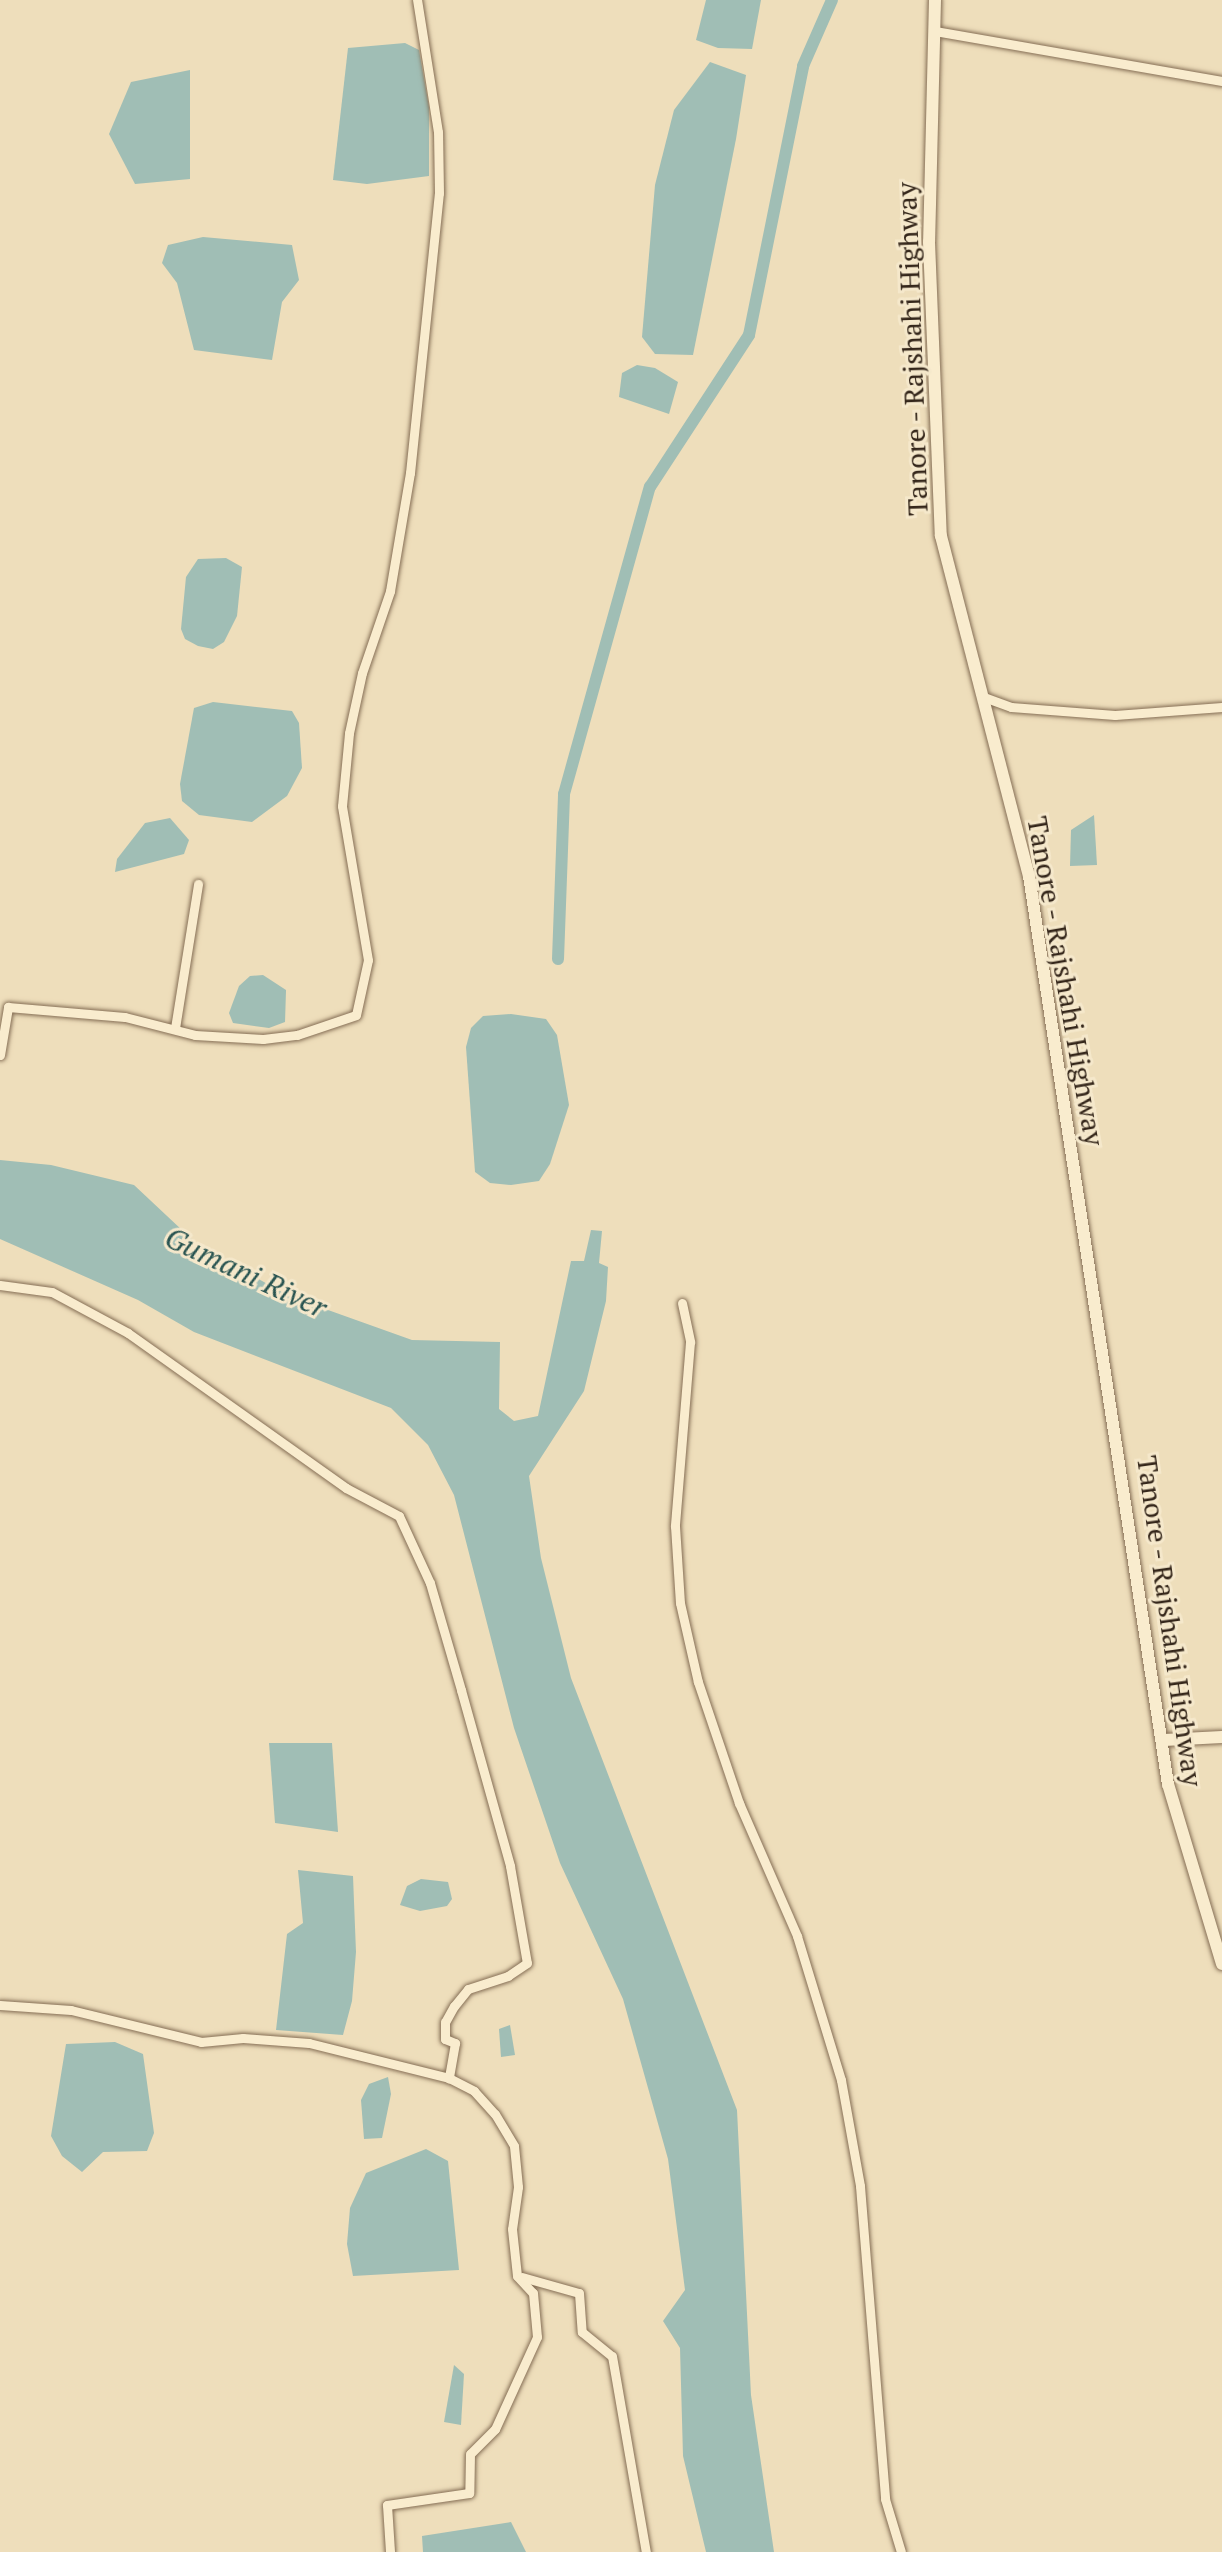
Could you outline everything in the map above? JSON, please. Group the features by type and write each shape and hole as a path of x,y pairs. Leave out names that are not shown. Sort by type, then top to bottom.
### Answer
{"main road":[{"name":"Tanore - Rajshahi Highway","path":"935,0 929,242 933,431 941,536 1032,890 1164,1740 1183,1844 1222,1964"},
{"path":"1164,1740 1222,1737"}],"street":[{"path":"0,1055 8,1007 125,1017 195,1035 263,1039 297,1035 356,1015 368,960 343,792 362,673 390,591 410,473 439,193 438,132 417,0"},
{"path":"935,31 1222,81"},
{"path":"980,696 1011,707 1115,715 1222,707"},
{"path":"175,1028 198,884"},
{"path":"0,1285 52,1292 128,1333 346,1488 399,1516 430,1583 461,1690 510,1866 527,1963 508,1976 468,1989 454,2006 445,2022 445,2039 455,2043 449,2078"},
{"path":"682,1303 690,1342 675,1526 680,1603 698,1682 739,1803 797,1936 841,2080 860,2186 885,2499 901,2552"},
{"path":"0,2005 71,2010 201,2042 243,2038 309,2043 449,2078 474,2091 514,2146 518,2187 512,2229 517,2276 533,2293 537,2337 495,2429 470,2454 469,2493 387,2505 390,2552"},
{"path":"517,2276 579,2293 582,2332 612,2356 646,2552"}],"water":[{"path":"706,0 761,0 752,49 718,48 696,40"},
{"path":"405,43 419,50 429,107 429,176 367,184 333,180 348,48"},
{"path":"710,62 746,75 736,139 693,355 655,354 642,337 655,185 674,110"},
{"path":"190,70 190,179 135,184 109,134 131,82"},
{"path":"203,237 292,245 299,280 282,302 272,360 194,350 177,283 162,263 168,245"},
{"path":"637,365 655,368 678,382 669,414 619,397 622,373"},
{"path":"226,558 242,567 237,616 224,642 213,649 198,646 185,639 181,629 186,577 198,559"},
{"path":"213,702 292,711 299,723 302,768 287,796 252,822 199,815 182,801 180,784 194,708"},
{"path":"1094,815 1097,865 1070,866 1071,830"},
{"path":"170,818 189,840 184,854 115,872 117,859 145,823"},
{"path":"263,975 286,990 285,1022 269,1028 233,1023 229,1013 239,986 250,976"},
{"path":"511,1014 546,1019 557,1035 569,1105 550,1164 539,1181 511,1185 490,1183 475,1172 466,1047 471,1028 483,1016"},
{"path":"0,1160 51,1165 134,1185 199,1246 289,1296 412,1340 500,1342 499,1409 514,1421 538,1416 571,1261 584,1261 591,1230 602,1231 599,1263 608,1267 606,1301 584,1391 529,1476 541,1558 571,1678 737,2110 751,2395 774,2552 706,2552 683,2456 680,2348 663,2321 685,2290 668,2159 623,1999 560,1863 514,1728 454,1495 428,1445 391,1408 194,1332 138,1300 0,1239"},
{"path":"269,1743 332,1743 338,1832 275,1823"},
{"path":"298,1870 353,1876 356,1952 352,2001 343,2035 276,2030 287,1934 303,1923"},
{"path":"421,1879 448,1882 452,1899 447,1906 420,1911 400,1905 407,1886"},
{"path":"510,2025 515,2055 501,2057 499,2029"},
{"path":"115,2042 143,2054 154,2133 147,2151 103,2152 82,2172 62,2156 51,2136 66,2044"},
{"path":"388,2077 391,2094 382,2138 364,2139 361,2100 369,2084"},
{"path":"426,2149 448,2161 459,2270 353,2276 347,2244 350,2208 366,2173"},
{"path":"454,2365 464,2374 461,2425 444,2422"},
{"path":"511,2522 526,2552 423,2552 422,2536"}],"waterway":[{"path":"558,959 564,794 650,487 749,335 803,66 832,0"}],"water label":[{"name":"Gumani River","path":"246,1272"}]}
